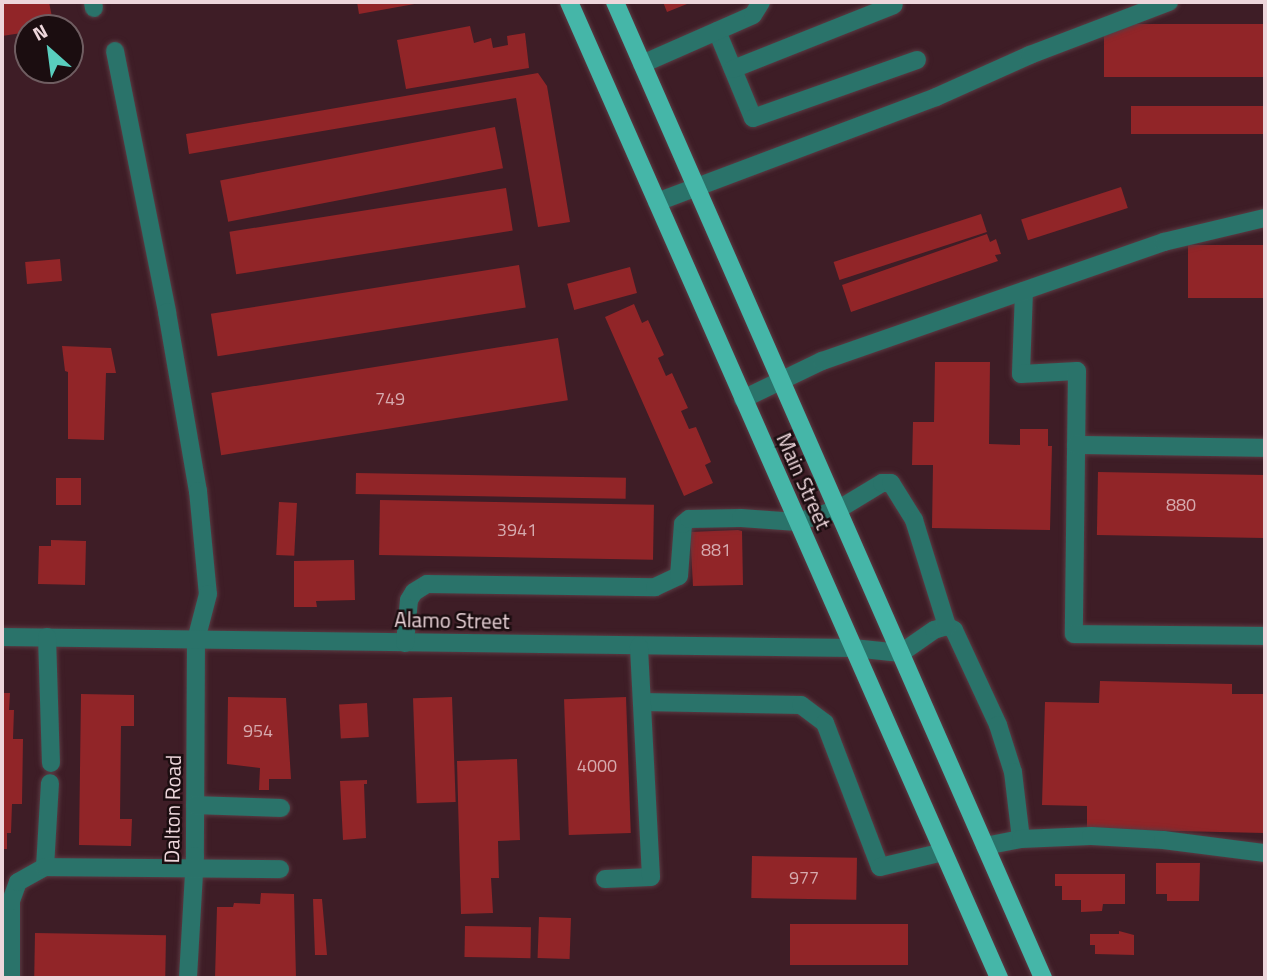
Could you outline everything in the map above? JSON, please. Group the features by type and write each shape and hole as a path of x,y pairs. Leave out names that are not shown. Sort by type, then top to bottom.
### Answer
{"main road":[{"name":"Main Street","path":"569,2 999,978"},
{"name":"Main Street","path":"615,2 1043,978"}],"street":[{"path":"642,64 753,15 761,2"},
{"path":"657,202 936,97 1030,55 1169,2"},
{"path":"733,69 894,5"},
{"path":"717,31 753,118 917,60"},
{"name":"Dalton Road","path":"115,51 167,312 198,491 208,594 196,640 195,869 188,978"},
{"path":"743,399 822,361 1024,290 1164,242 1265,218"},
{"path":"1024,290 1021,374 1077,371 1074,634 1265,636"},
{"path":"1076,445 1265,448"},
{"path":"405,643 409,600 427,584 655,587 679,576 683,524 689,519 741,518 797,522 839,509 882,483 891,483 914,520 947,626"},
{"path":"901,653 934,629 947,626 954,630 998,725 1013,772 1021,839"},
{"name":"Alamo Street","path":"2,637 853,648 901,653"},
{"path":"47,637 51,763"},
{"path":"605,879 651,877 639,646"},
{"path":"642,702 801,705 825,723 880,867 943,852"},
{"path":"45,867 50,783"},
{"path":"195,805 281,808"},
{"path":"985,846 1021,839 1091,836 1265,853"},
{"path":"11,978 11,901 18,882 45,867 280,869"}],"building":[{"path":"2,2 49,2 51,14 14,14 14,34 2,36"},
{"path":"357,2 420,2 420,3 359,14"},
{"path":"663,2 692,2 667,12"},
{"path":"1104,24 1265,24 1265,77 1104,77"},
{"path":"470,26 474,43 491,38 493,48 508,45 507,36 525,33 529,68 406,89 397,40"},
{"path":"538,73 547,86 570,222 538,227 516,98 189,154 186,134"},
{"path":"1131,106 1265,106 1265,134 1131,134"},
{"path":"495,127 503,168 228,222 220,180"},
{"path":"1121,187 1128,208 1028,240 1021,219"},
{"path":"506,188 513,230 236,274 229,232"},
{"path":"981,214 987,232 839,280 834,262"},
{"path":"987,234 990,242 996,239 1001,254 995,255 998,261 851,312 842,285"},
{"path":"1188,245 1265,245 1265,298 1188,298"},
{"path":"60,259 62,281 27,284 25,262"},
{"path":"519,265 526,307 218,356 211,314"},
{"path":"630,267 637,293 574,310 567,284"},
{"path":"634,304 642,323 648,320 664,355 658,358 666,376 672,373 688,408 681,411 689,429 696,427 711,462 705,465 713,483 684,496 605,317"},
{"path":"558,338 568,400 221,455 211,393"},
{"path":"62,346 111,348 116,373 106,373 104,440 68,439 68,372 65,371"},
{"path":"935,362 990,362 989,444 1020,445 1020,429 1048,429 1048,446 1052,446 1050,530 932,528 933,465 912,465 913,422 934,422"},
{"path":"1098,472 1265,475 1264,538 1097,535"},
{"path":"356,473 626,478 626,499 356,494"},
{"path":"56,478 81,478 81,505 56,505"},
{"path":"380,500 654,505 653,560 379,555"},
{"path":"279,502 297,503 294,556 276,555"},
{"path":"742,531 743,585 693,586 690,532"},
{"path":"51,540 86,541 85,585 38,584 39,546 51,546"},
{"path":"354,560 355,600 316,601 317,607 294,607 294,561"},
{"path":"1100,681 1232,684 1232,694 1265,694 1265,833 1087,829 1087,806 1042,805 1045,702 1099,703"},
{"path":"2,693 10,693 9,710 14,710 13,739 23,739 22,804 12,804 11,833 7,833 7,849 2,849"},
{"path":"81,694 134,695 134,726 121,726 120,819 132,819 131,846 79,845"},
{"path":"228,697 286,698 291,779 269,779 269,790 259,790 260,768 227,764"},
{"path":"452,697 456,802 417,803 413,698"},
{"path":"626,697 631,833 569,835 564,699"},
{"path":"367,703 369,737 341,738 339,704"},
{"path":"517,759 520,840 498,841 499,878 491,878 493,913 461,914 457,761"},
{"path":"367,780 367,784 364,784 366,838 343,840 340,781"},
{"path":"752,856 857,858 856,900 751,898"},
{"path":"1156,863 1200,863 1199,901 1167,901 1167,894 1156,894"},
{"path":"1055,874 1125,874 1125,904 1103,904 1102,911 1081,912 1081,900 1062,900 1062,886 1055,886"},
{"path":"261,893 294,894 296,978 215,978 217,907 233,907 234,903 260,904"},
{"path":"313,899 322,899 327,955 315,955"},
{"path":"539,917 571,918 570,959 538,958"},
{"path":"790,924 908,924 908,965 790,965"},
{"path":"465,926 531,927 530,958 464,957"},
{"path":"1119,931 1134,935 1134,955 1095,954 1095,945 1090,945 1090,934 1119,934"},
{"path":"35,933 166,935 165,978 34,978"}]}
